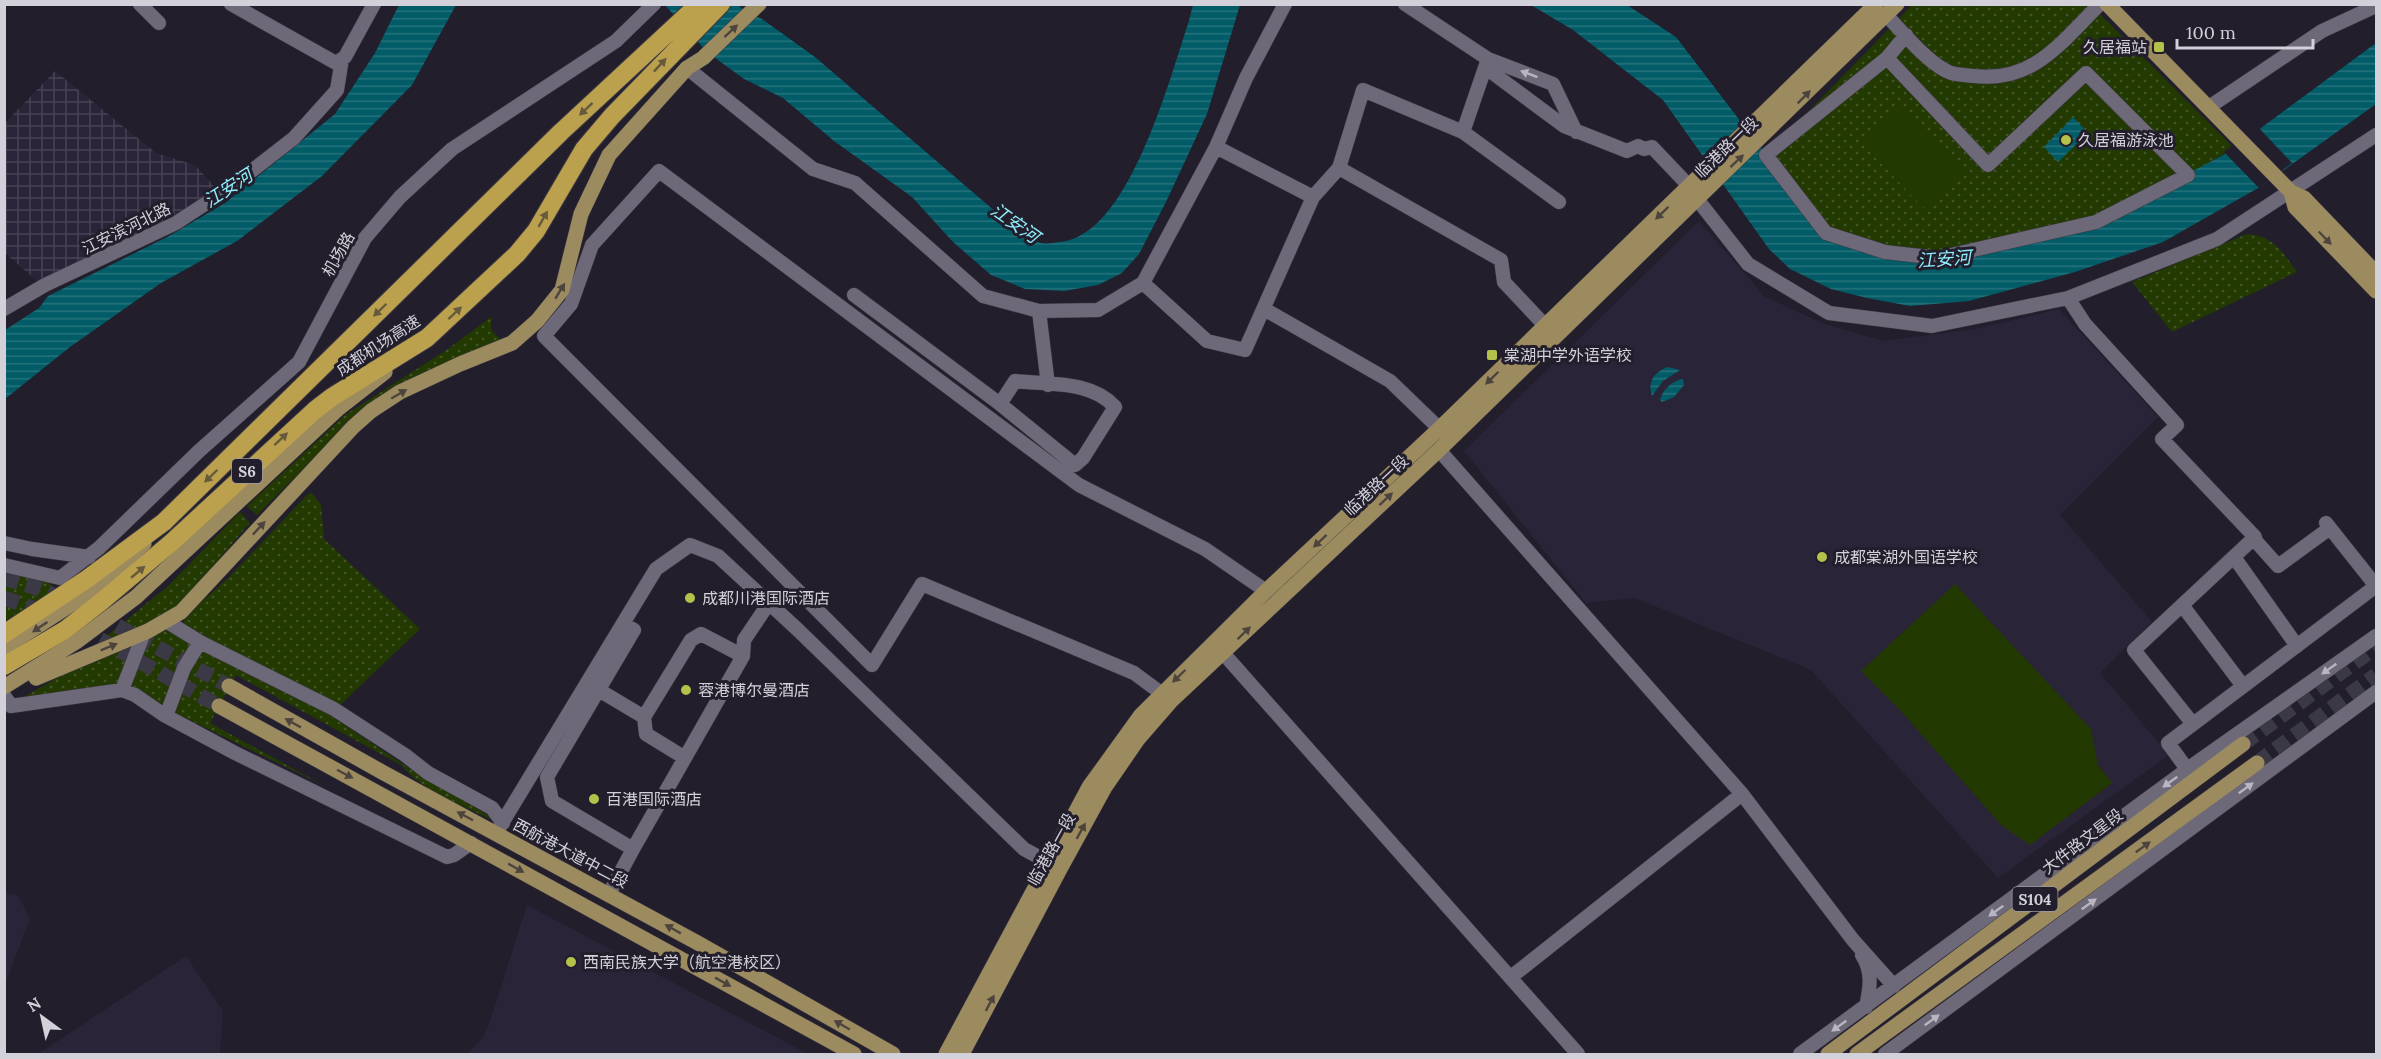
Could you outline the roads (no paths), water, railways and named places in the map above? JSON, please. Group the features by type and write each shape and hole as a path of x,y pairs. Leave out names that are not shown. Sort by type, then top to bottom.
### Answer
{"highway":[{"name":"成都机场高速","path":"4,666 65,630 108,597 172,542 315,410 427,338 517,254 536,231 584,149 680,32 699,4"},
{"name":"成都机场高速","path":"4,634 87,579 164,522 561,132 680,32 721,4"}],"main road":[{"path":"36,678 144,633 181,612 353,427 372,411 400,392 512,343 537,321 562,290 581,214 609,155 687,68 703,58 759,4"},
{"path":"2107,4 2291,192 2304,198 2376,273"},
{"name":"临港路一段","path":"946,1054 1053,866 1138,739 1266,591 1445,433 1708,179 1752,126 1887,8"},
{"name":"临港路一段","path":"1708,179 1762,138 1887,8"},
{"path":"2291,192 2295,207 2376,291"},
{"path":"4,697 36,678 70,653 165,571 339,408 427,338"},
{"name":"临港路一段","path":"962,1054 1101,769 1142,715 1161,693 1219,648 1439,450 1445,433"},
{"path":"4,648 64,611 107,579 135,554 164,522"},
{"path":"4,687 49,660 114,614"},
{"name":"西航港大道中二段","path":"229,686 499,828 609,894 893,1054"},
{"path":"219,706 854,1054"},
{"name":"大件路文星段","path":"1828,1054 2243,744"},
{"name":"S104","path":"1857,1054 2257,763"}],"street":[{"path":"140,4 159,23"},
{"path":"231,4 336,63 342,59 374,4"},
{"path":"687,68 813,169 855,183 983,296 1039,311 1098,309 1143,283 1216,147 1246,78 1285,4"},
{"path":"1405,4 1488,59 1553,84 1576,132"},
{"path":"1887,8 1923,54 1951,73 1995,78 2019,72 2040,61 2100,4"},
{"name":"机场路","path":"4,565 60,579 89,557 298,362 365,238 400,197 452,149 616,41 654,5"},
{"path":"2209,107 2322,31 2376,6"},
{"path":"1887,58 1988,165 2086,73 2188,175 2096,222 1938,258 1885,252 1848,242 1826,233 1766,155 1887,58 1906,35"},
{"name":"江安滨河北路","path":"4,309 45,285 176,224 231,187 294,138 337,90 342,59"},
{"path":"1463,132 1488,59"},
{"path":"1488,59 1494,74 1564,126 1627,151 1638,146 1644,149 1652,147 1694,193 1748,264 1829,314 1932,326 2068,298 2217,239 2376,135"},
{"path":"1143,283 1208,341 1245,350 1313,197 1339,168 1363,90 1463,132 1559,202"},
{"path":"1216,147 1313,197"},
{"path":"1339,168 1501,260 1504,282 1550,332"},
{"path":"1161,693 1134,673 922,584 872,665 544,336 571,304 592,245 659,171 1079,485 1205,549 1266,591"},
{"path":"854,295 1000,404 1075,465 1083,458 1115,407 1106,397 1078,387 1015,381 1000,404"},
{"path":"2068,298 2085,324 2177,426 2162,439 2255,537 2253,538 2278,566 2328,525 2376,586 2168,743 2187,770"},
{"path":"1264,309 1390,381 1445,433"},
{"path":"1039,311 1048,385"},
{"path":"1439,450 1742,794 1853,940 1894,986"},
{"path":"2193,724 2134,650 2253,538"},
{"path":"4,543 89,557"},
{"path":"633,849 552,801 547,777 624,624 656,569 690,545 718,556 1024,849 1053,866"},
{"path":"2234,557 2297,646"},
{"path":"609,894 743,656 744,640 769,603"},
{"path":"2182,605 2243,686"},
{"path":"165,621 200,642 334,709 428,773 492,808 499,828"},
{"path":"122,690 144,633"},
{"path":"685,758 646,734 644,717 691,640 701,634 743,656"},
{"path":"1800,1054 2187,770 2376,636"},
{"path":"166,716 184,668 200,642"},
{"path":"1219,648 1578,1054"},
{"path":"593,686 644,717"},
{"path":"499,828 593,686"},
{"path":"4,697 11,706 122,690 135,695 166,716 235,753 447,857 471,843"},
{"path":"1891,1053 2376,692"},
{"path":"1511,977 1742,794"},
{"path":"1853,940 1867,963 1870,979 1866,1007"}],"water":[{"path":"399,5 456,5 412,85 322,176 237,241 161,283 70,347 5,399 5,330 39,308 48,296 169,236 225,203 335,114 375,53"},
{"path":"665,5 738,5 762,19 815,57 1003,218 1030,238 1045,243 1059,242 1084,234 1106,214 1125,186 1157,117 1193,5 1240,5 1207,114 1139,254 1122,273 1098,285 1064,291 1025,289 991,275 953,242 912,197 834,141 783,98 744,79 707,52"},
{"name":"江安河","path":"1531,5 1627,5 1676,37 1826,233 1938,258 2096,222 2227,153 2376,43 2376,104 2260,187 2163,242 2075,272 1969,301 1910,306 1831,289 1790,269 1769,249 1663,100 1573,30"},
{"name":"久居福游泳池","path":"2073,117 2088,133 2058,162 2044,147"},
{"path":"1668,367 1680,370 1663,381 1652,396 1650,386 1653,378"},
{"path":"1683,379 1684,385 1674,397 1662,402 1660,400 1669,386"}],"tunnel":[{"path":"4,578 34,587 67,601"},
{"path":"4,598 47,613"},
{"path":"97,615 229,686"},
{"path":"80,628 219,706"},
{"path":"2243,744 2376,647"},
{"path":"2257,763 2376,675"}],"place":[{"name":"久居福站","path":"2159,47"},
{"name":"久居福游泳池","path":"2066,140"},
{"name":"棠湖中学外语学校","path":"1492,355"},
{"name":"成都棠湖外国语学校","path":"1822,557"},
{"name":"成都川港国际酒店","path":"690,598"},
{"name":"蓉港博尔曼酒店","path":"686,690"},
{"name":"百港国际酒店","path":"594,799"},
{"name":"西南民族大学（航空港校区）","path":"571,962"}]}
